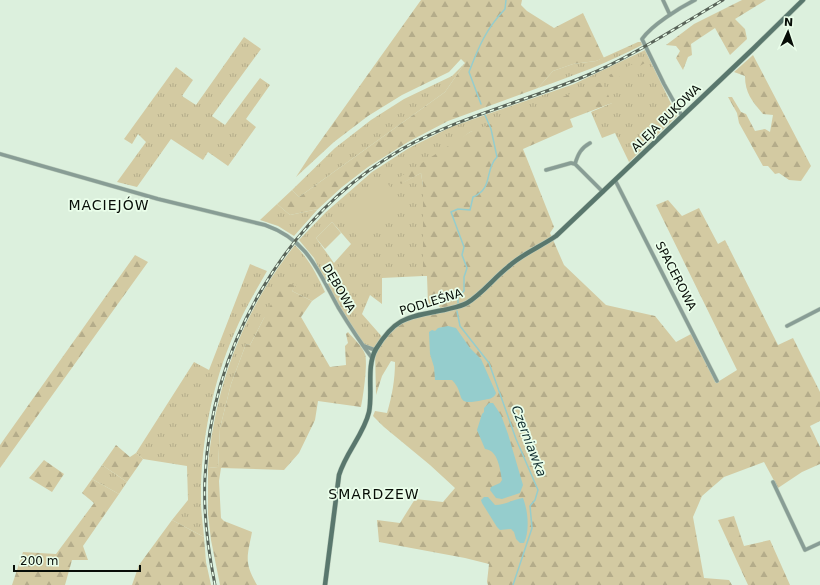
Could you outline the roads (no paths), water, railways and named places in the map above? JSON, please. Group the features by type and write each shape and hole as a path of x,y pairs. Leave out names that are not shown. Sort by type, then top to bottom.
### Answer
{"street":[{"path":"663,0 670,15"},
{"path":"682,116 664,84 642,39 647,33 670,15 694,0"},
{"name":"ALEJA BUKOWA","path":"539,247 560,232 603,192 803,0"},
{"path":"575,164 580,150 590,143"},
{"name":"DĘBOWA","path":"0,154 158,199 266,225 282,232 295,241 311,259 346,320 372,358"},
{"path":"546,170 571,163 575,164 603,192"},
{"name":"SPACEROWA","path":"615,180 718,381"},
{"name":"PODLEŚNA","path":"325,585 337,483 344,461 367,417 370,403 372,358 375,350 399,322 412,316 456,307 468,302 511,264 539,247"},
{"path":"787,326 820,309"},
{"path":"363,346 375,350"},
{"path":"773,482 806,550 820,543"}],"water":[{"path":"448,326 456,328 470,348 481,359 496,393 492,398 467,402 464,401 452,380 435,380 434,367 430,354 429,332"},
{"path":"489,403 493,403 501,415 523,485 520,493 502,499 496,498 490,490 491,487 500,483 502,480 498,461 493,453 485,449 477,430 484,412 484,408"},
{"path":"484,497 488,497 495,505 523,498 528,520 524,543 520,543 516,539 514,532 511,529 500,530 497,527 482,503 481,500"}],"waterway":[{"name":"Czerniawka","path":"481,104 469,72 484,38 498,16 505,9 506,0"},
{"name":"Czerniawka","path":"458,303 458,297 464,291 464,277 467,268 462,255 464,247 451,212 458,209 470,210 473,197 484,189 493,162 497,157 491,129 485,115"},
{"name":"Czerniawka","path":"457,311 460,326 489,363 516,439 538,490 535,500 530,506 532,528 513,585"}],"railway":[{"path":"215,585 205,518 205,477 211,428 222,379 240,333 262,289 290,248 323,210 360,177 402,149 468,119 560,86 601,69 654,41 723,0"}],"district":[{"name":"MACIEJÓW","path":"109,205"},
{"name":"SMARDZEW","path":"374,494"}]}
